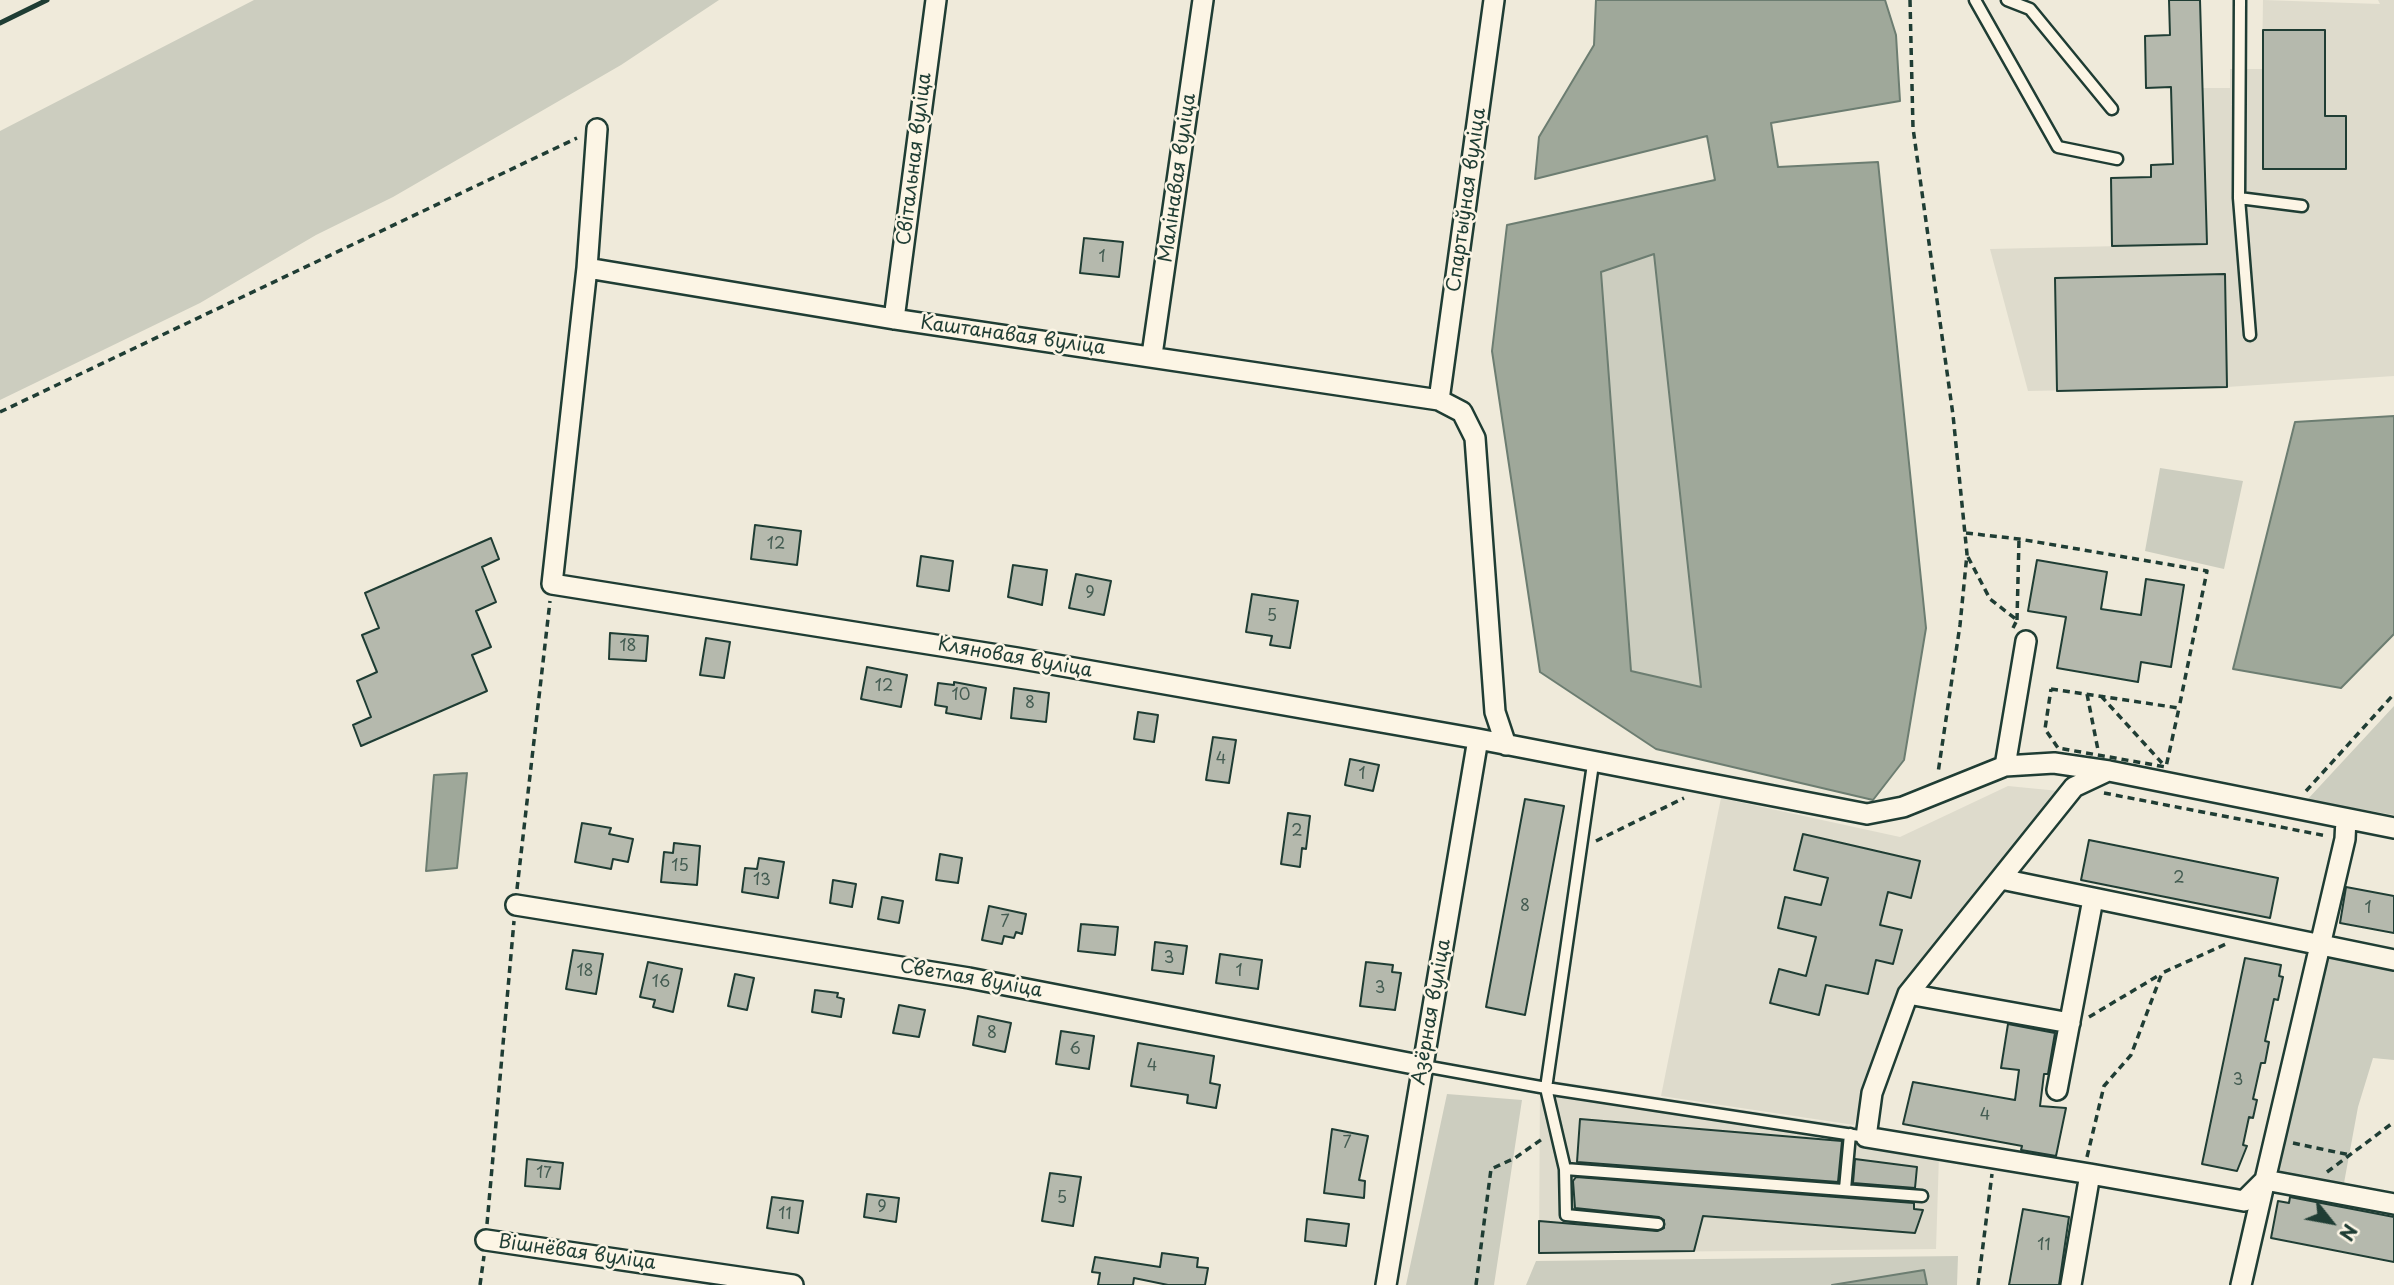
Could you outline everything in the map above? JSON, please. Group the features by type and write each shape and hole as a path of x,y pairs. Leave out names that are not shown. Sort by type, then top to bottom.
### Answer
{"street":[{"name":"Світальная вуліца","path":"894,319 936,0"},
{"name":"Малінавая вуліца","path":"1152,355 1203,0"},
{"name":"Спартыўная вуліца","path":"1439,400 1494,0"},
{"path":"552,584 587,268 597,129"},
{"name":"Каштанавая вуліца","path":"587,268 894,319 1152,355 1439,400"},
{"path":"1439,400 1462,412 1475,438 1494,712 1506,745"},
{"name":"Кляновая вуліца","path":"552,584 1017,658 1478,739 1593,764 1867,814 1903,807 2005,766 2104,763 2290,809 2394,828"},
{"path":"2005,766 2019,636"},
{"name":"Азёрная вуліца","path":"1385,1285 1478,739"},
{"path":"2104,763 2074,787 1908,994 1858,1135 2244,1201 2265,1180"},
{"path":"2241,1285 2345,839 2346,819"},
{"path":"2001,879 2394,960"},
{"path":"2057,1090 2093,900"},
{"name":"Светлая вуліца","path":"516,905 969,978 1424,1066"},
{"path":"1908,994 2070,1026"},
{"path":"2071,1285 2087,1174"},
{"path":"2265,1180 2394,1203"},
{"name":"Вішнёвая вуліца","path":"486,1240 793,1285"}],"lane":[{"path":"1975,0 2058,147 2117,159"},
{"path":"2007,0 2030,9 2112,109"},
{"path":"2240,0 2239,198 2250,335"},
{"path":"2239,198 2302,206"},
{"path":"1593,764 1546,1088 1565,1170 1566,1215 1658,1224"},
{"path":"1424,1066 1546,1088 1858,1135 1845,1189"},
{"path":"1565,1170 1922,1196"}],"path":[{"path":"1910,0 1913,128 1953,415 1967,554 1961,625 1935,793"},
{"path":"0,412 597,129"},
{"path":"1966,533 2019,539 2207,571 2166,767"},
{"path":"2019,539 2019,636"},
{"path":"1967,554 1990,599 2017,620"},
{"path":"480,1285 516,905 552,584"},
{"path":"2166,767 2104,763 2058,748 2045,729 2051,689 2179,708"},
{"path":"2087,694 2104,763"},
{"path":"2290,809 2394,694"},
{"path":"2101,696 2166,767"},
{"path":"2074,787 2345,839"},
{"path":"1581,848 1689,796"},
{"path":"2070,1026 2162,973 2254,932"},
{"path":"2087,1174 2104,1086 2131,1055 2162,973"},
{"path":"2309,1186 2394,1122"},
{"path":"1476,1285 1491,1169 1515,1158 1556,1129"},
{"path":"2274,1139 2350,1155"},
{"path":"1978,1285 1994,1158"}],"shaded area":[{"path":"254,0 719,0 621,65 393,197 316,235 200,303 0,400 0,131"},
{"path":"1596,0 1885,0 1896,35 1900,101 1771,123 1778,167 1878,162 1926,628 1904,760 1873,800 1656,749 1540,672 1492,351 1507,225 1715,180 1707,136 1535,179 1539,137 1594,45","holes":["1654,254 1701,687 1631,671 1601,272"]},
{"path":"2263,0 2380,4 2378,0 2394,0 2394,376 2227,387 2028,391 1990,249 2206,244 2202,88 2230,88 2230,69 2262,69"},
{"path":"1654,254 1701,687 1631,672 1601,271"},
{"path":"2394,416 2394,634 2341,688 2233,669 2295,422"},
{"path":"2160,468 2243,481 2224,569 2145,551"},
{"path":"2394,706 2394,815 2307,800"},
{"path":"467,773 457,868 426,871 434,775"},
{"path":"2008,786 2059,791 1899,995 1854,1125 1661,1096 1721,798 1900,837"},
{"path":"2325,955 2394,969 2394,1060 2373,1058 2358,1107 2344,1183 2272,1170"},
{"path":"1540,1079 1858,1127 1856,1144 1939,1155 1936,1249 1539,1253"},
{"path":"1447,1094 1522,1100 1494,1285 1406,1285"},
{"path":"1958,1256 1957,1285 1927,1285 1924,1270 1832,1285 1526,1285 1536,1261"},
{"path":"1924,1270 1927,1285 1832,1285"}],"building":[{"path":"2169,0 2200,0 2207,244 2112,246 2111,178 2151,177 2151,165 2173,164 2171,87 2146,88 2145,36 2170,35"},
{"path":"2263,30 2325,30 2325,116 2346,116 2346,169 2263,169"},
{"path":"1084,238 1123,242 1119,277 1080,273"},
{"path":"2225,274 2227,387 2057,391 2055,278"},
{"path":"755,525 801,531 797,565 751,559"},
{"path":"491,538 499,559 482,567 496,602 476,611 491,647 472,655 487,691 361,746 353,725 371,717 357,681 377,672 362,635 379,628 365,593"},
{"path":"921,556 953,561 949,591 917,586"},
{"path":"2037,560 2107,572 2101,609 2141,615 2146,579 2184,585 2171,667 2141,662 2138,682 2057,668 2066,617 2028,611"},
{"path":"1013,565 1047,570 1042,605 1008,597"},
{"path":"1076,574 1111,581 1104,615 1069,608"},
{"path":"1252,594 1298,601 1290,648 1270,645 1272,636 1246,632"},
{"path":"610,633 648,636 646,661 609,659"},
{"path":"706,638 730,642 724,678 700,675"},
{"path":"867,667 907,675 901,707 861,699"},
{"path":"954,682 986,688 981,719 946,713 947,707 935,705 938,683 954,685"},
{"path":"1014,688 1049,693 1046,722 1011,718"},
{"path":"1138,712 1158,715 1154,742 1134,739"},
{"path":"1213,737 1236,740 1229,783 1206,780"},
{"path":"1350,759 1379,765 1373,791 1345,785"},
{"path":"1525,799 1564,806 1525,1015 1486,1007"},
{"path":"1288,813 1310,816 1306,849 1302,848 1300,867 1281,864"},
{"path":"582,823 611,828 609,834 633,839 628,862 613,859 611,869 575,862"},
{"path":"1803,834 1920,861 1911,898 1888,892 1880,925 1902,930 1893,964 1876,960 1868,994 1826,985 1819,1015 1770,1003 1779,969 1806,976 1816,937 1778,928 1785,897 1821,905 1828,878 1794,870"},
{"path":"2089,840 2278,878 2270,918 2081,880"},
{"path":"674,843 700,846 697,885 661,882 664,852 673,853"},
{"path":"940,854 962,858 958,883 936,880"},
{"path":"759,858 784,862 778,898 742,892 745,868 757,869"},
{"path":"833,880 856,884 852,907 830,903"},
{"path":"2346,887 2394,896 2394,933 2340,923"},
{"path":"882,897 903,901 899,923 878,919"},
{"path":"989,906 1026,914 1022,934 1016,932 1014,938 1004,936 1002,944 982,940"},
{"path":"1081,924 1118,927 1115,955 1078,951"},
{"path":"1155,942 1187,946 1183,974 1152,970"},
{"path":"573,950 603,954 596,994 566,989"},
{"path":"1220,954 1262,960 1258,989 1216,983"},
{"path":"2245,958 2281,965 2279,976 2283,977 2278,1000 2274,999 2265,1041 2269,1042 2265,1063 2261,1063 2253,1099 2257,1100 2253,1118 2249,1117 2243,1145 2247,1146 2237,1171 2202,1164"},
{"path":"648,962 682,969 673,1012 653,1007 655,1000 640,997"},
{"path":"1366,962 1393,965 1392,972 1401,973 1395,1010 1360,1006"},
{"path":"735,974 754,978 747,1010 728,1006"},
{"path":"815,990 838,993 837,997 844,999 841,1017 812,1012"},
{"path":"899,1005 925,1010 919,1037 893,1033"},
{"path":"978,1016 1011,1023 1005,1052 973,1045"},
{"path":"2008,1024 2055,1033 2048,1074 2044,1074 2040,1106 2066,1108 2056,1156 2021,1150 2022,1146 1903,1124 1913,1082 2015,1100 2019,1070 2001,1068"},
{"path":"1061,1031 1094,1036 1089,1069 1056,1064"},
{"path":"1138,1043 1214,1056 1210,1083 1220,1085 1216,1108 1187,1103 1188,1095 1131,1086"},
{"path":"1580,1119 1842,1141 1838,1182 1577,1162"},
{"path":"1332,1129 1368,1136 1359,1180 1365,1181 1364,1198 1324,1193"},
{"path":"527,1159 563,1163 560,1189 525,1186"},
{"path":"1855,1159 1917,1167 1915,1188 1853,1183"},
{"path":"1050,1173 1081,1177 1073,1226 1042,1221"},
{"path":"1576,1177 1914,1203 1914,1209 1923,1210 1915,1233 1703,1216 1694,1251 1539,1253 1539,1221 1657,1231 1664,1228 1664,1220 1659,1217 1575,1208 1573,1181"},
{"path":"867,1194 899,1198 896,1222 864,1217"},
{"path":"772,1197 803,1201 798,1233 767,1228"},
{"path":"2290,1197 2394,1217 2394,1262 2271,1238 2278,1201 2289,1203"},
{"path":"2023,1209 2069,1217 2059,1285 2009,1285"},
{"path":"1307,1219 1349,1224 1346,1246 1305,1241"},
{"path":"1162,1253 1198,1258 1197,1267 1208,1268 1205,1285 1168,1285 1134,1278 1133,1285 1098,1285 1100,1273 1092,1272 1095,1257 1160,1267"}],"railway":[{"path":"0,23 47,0"}]}
